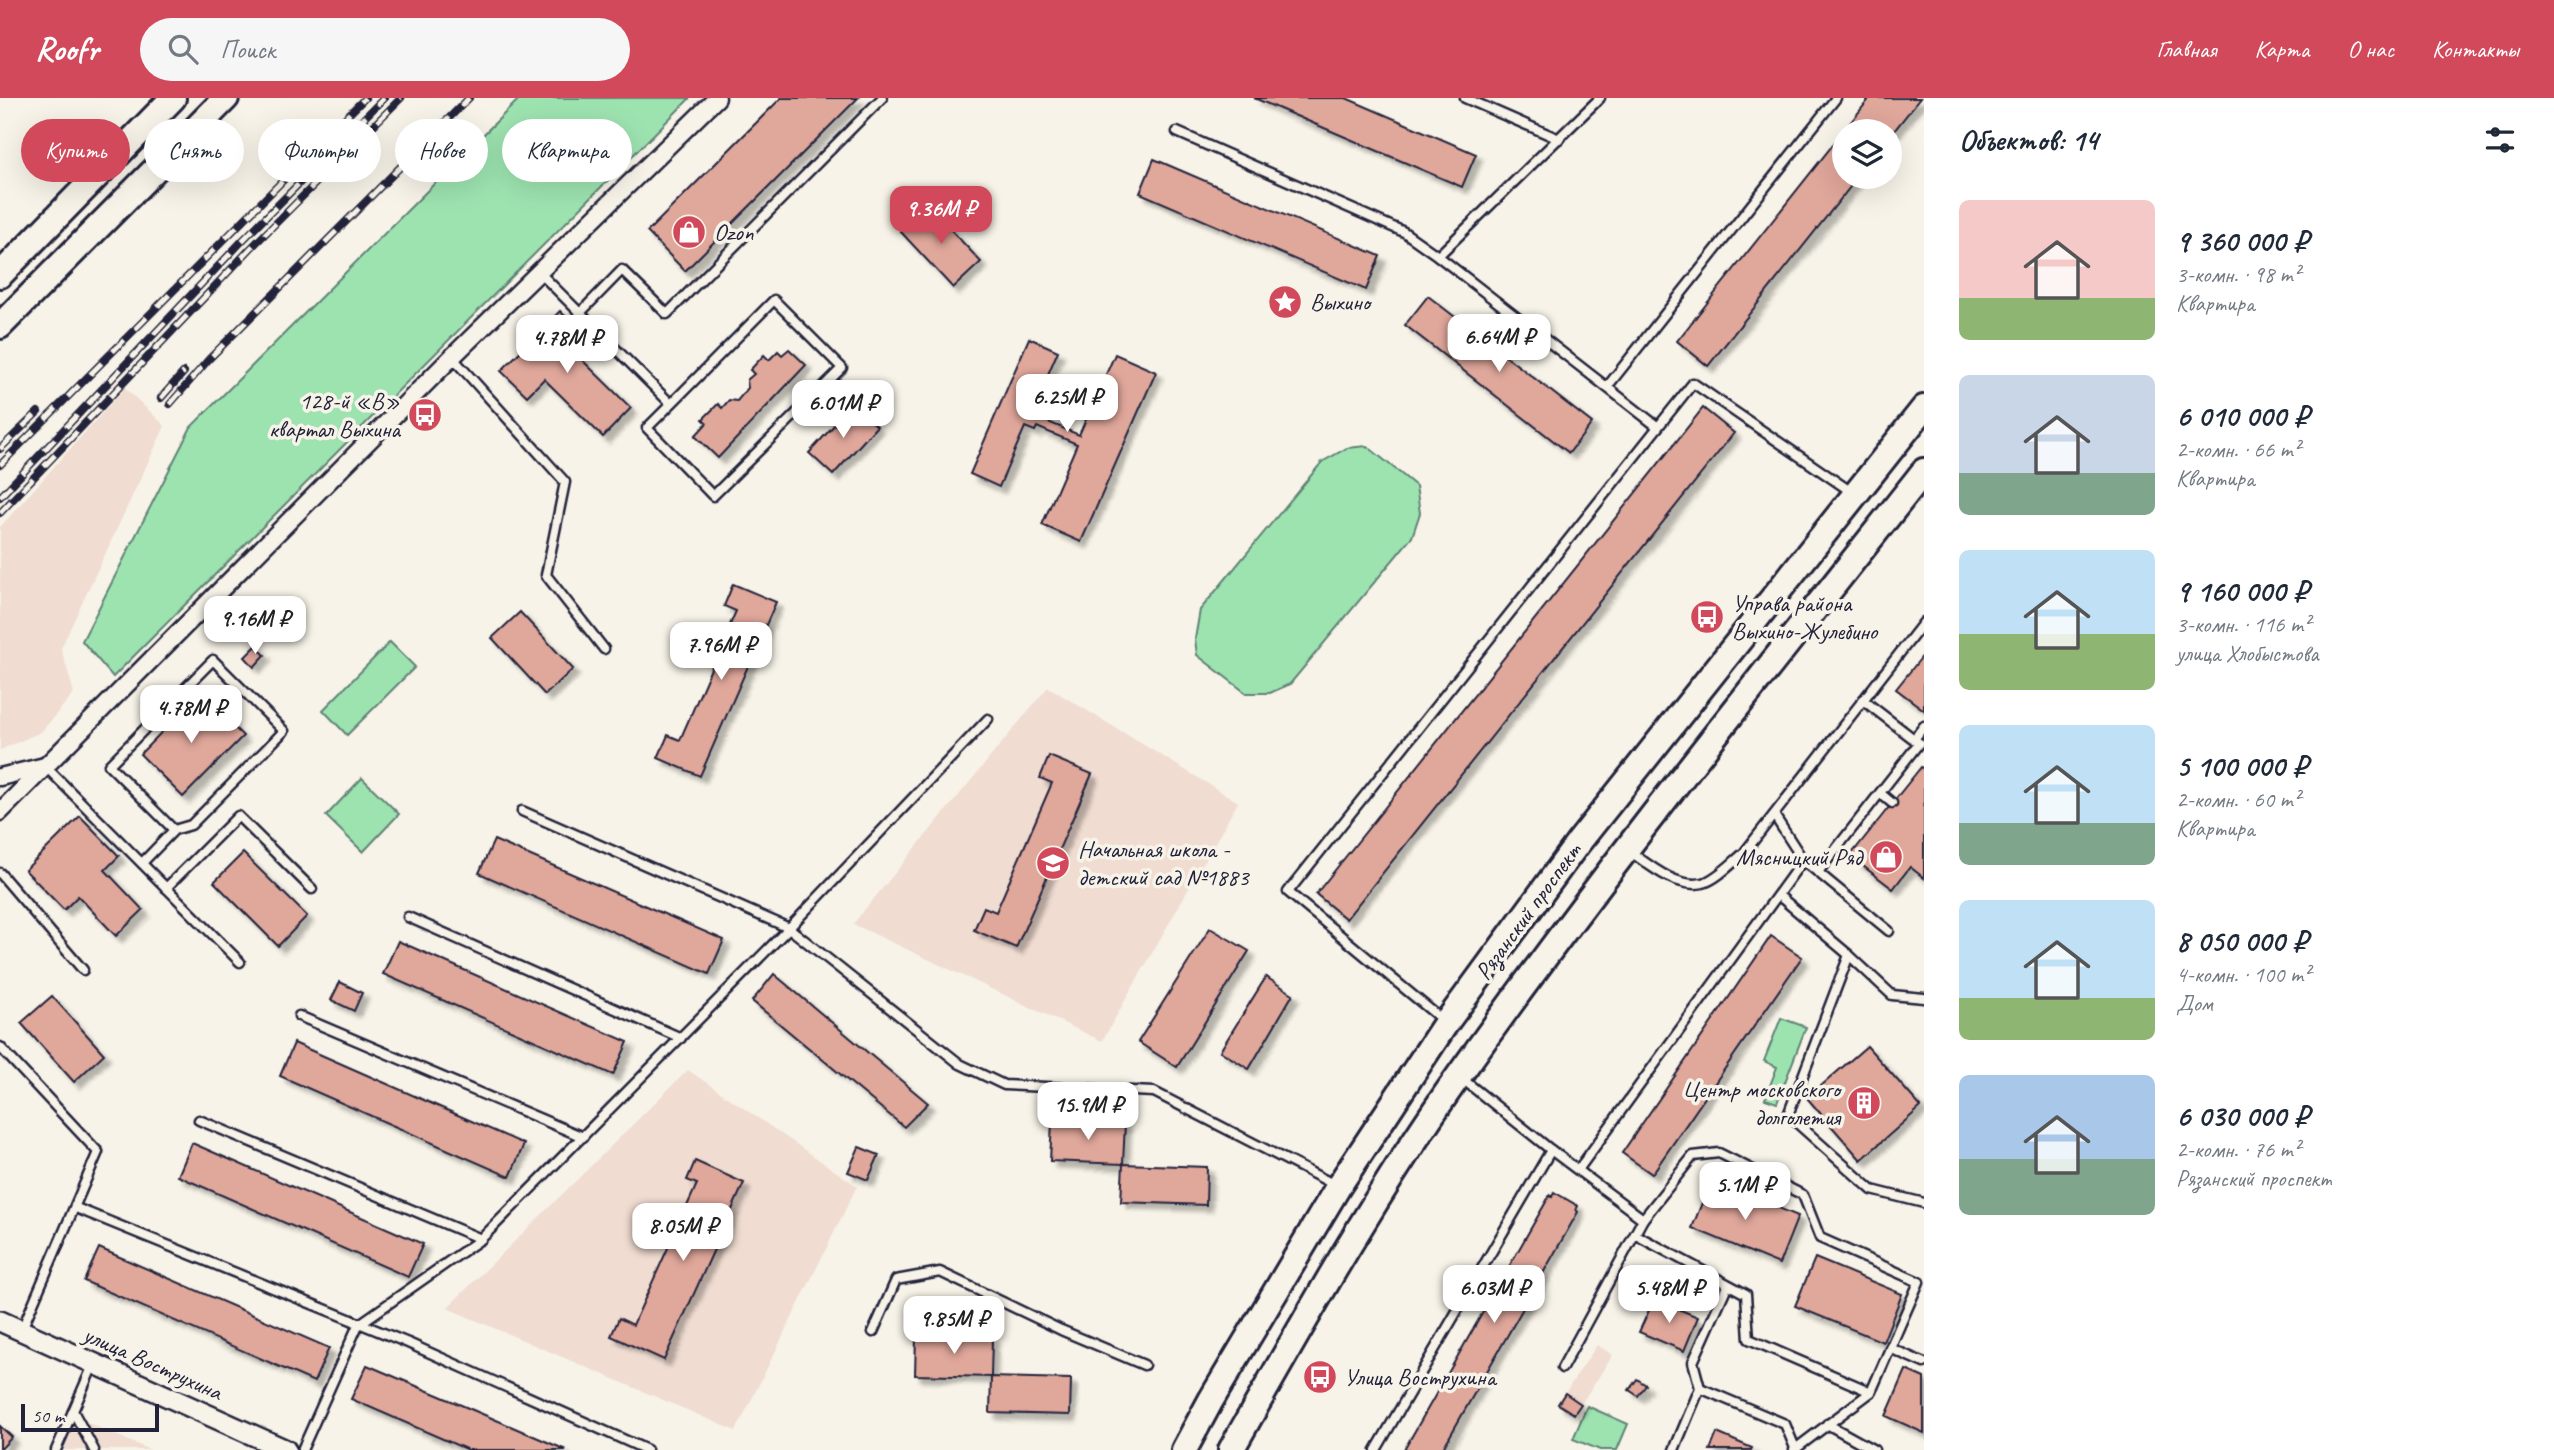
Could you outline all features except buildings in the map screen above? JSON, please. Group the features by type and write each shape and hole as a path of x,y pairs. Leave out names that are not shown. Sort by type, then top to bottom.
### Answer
{"main road":[{"path":"0,275 173,98"},
{"path":"0,326 226,98"},
{"name":"Рязанский проспект","path":"1184,1450 1338,1187 1446,1023 1578,843 1924,408"},
{"name":"Рязанский проспект","path":"1231,1450 1372,1207 1459,1076 1626,848 1924,471"}],"street":[{"path":"0,812 452,358 717,98"},
{"path":"0,777 45,766"},
{"name":"улица Вострухина","path":"0,1321 276,1448"}],"lane":[{"path":"580,313 622,270 667,314 882,98"},
{"path":"1465,98 1559,139"},
{"path":"1438,256 1601,98"},
{"path":"1607,387 1836,98"},
{"path":"1177,132 1404,232 1658,427"},
{"path":"540,272 671,404"},
{"path":"774,300 842,368 713,496 647,428 671,404 774,300"},
{"path":"452,358 565,482 546,575 604,649"},
{"path":"1446,1023 1288,892 1693,383 1855,495"},
{"path":"1626,848 1655,869 1683,882 1704,883 1744,853 1924,622"},
{"path":"142,863 174,830 191,825 284,731 213,660 109,765 174,830"},
{"path":"1863,700 1919,743"},
{"path":"302,1450 359,1325 481,1239 789,928 988,719"},
{"path":"1818,872 1919,743 1924,726"},
{"path":"45,766 240,962"},
{"path":"1880,793 1892,803"},
{"path":"522,811 789,928 960,1064 1004,1085 1154,1092 1338,1187"},
{"path":"1774,815 1803,860 1889,931"},
{"path":"166,888 238,816 312,889"},
{"path":"1578,1170 1803,860"},
{"path":"0,873 83,970"},
{"path":"1778,894 1892,995 1924,998"},
{"path":"408,917 681,1038"},
{"path":"1849,955 1788,1115 1872,1190 1924,1203"},
{"path":"299,1016 583,1137"},
{"path":"0,1047 98,1152 22,1330"},
{"path":"1459,1076 1643,1219"},
{"path":"199,1120 481,1239"},
{"path":"1376,1450 1551,1150"},
{"path":"1562,1368 1643,1219 1693,1156 1719,1153 1803,1195 1820,1238 1919,1282 1871,1392 1794,1449 1785,1424 1700,1388"},
{"path":"76,1208 408,1343 647,1450"},
{"path":"1636,1235 1746,1294 1749,1339 1871,1392"},
{"path":"873,1332 896,1280 940,1272 1144,1365"},
{"path":"1674,1450 1700,1388 1693,1362 1727,1286"},
{"path":"1890,1348 1924,1363"},
{"path":"56,1450 93,1363"},
{"path":"73,1411 94,1450"},
{"path":"1827,1424 1874,1450"}],"shaded area":[{"path":"125,388 165,426 61,648 74,693 41,732 0,750 0,527"},
{"name":"Начальная школа - детский сад №1883","path":"1048,687 1238,802 1102,1041 853,924"},
{"path":"688,1070 857,1186 736,1431 447,1308"},
{"path":"1597,1345 1613,1355 1581,1404 1565,1393"},
{"path":"77,1418 150,1450 63,1450"}],"green space":[{"path":"520,98 690,98 632,156 632,119 502,119 502,182 606,182 113,677 82,641 191,427 436,182 488,182 488,130"},
{"path":"1367,446 1416,486 1420,513 1412,537 1290,684 1270,693 1246,693 1197,655 1195,639 1200,610 1322,462 1347,448"},
{"path":"390,642 415,667 347,735 323,710"},
{"path":"362,778 399,814 363,852 326,816"},
{"path":"1781,1018 1806,1027 1777,1103 1765,1099 1777,1067 1764,1061"},
{"path":"1587,1406 1628,1424 1617,1450 1600,1450 1573,1439"}],"railway":[{"path":"0,465 365,98"},
{"path":"0,497 243,240 384,98"},
{"path":"0,513 251,248 401,98"},
{"path":"170,404 209,359 469,98"},
{"path":"161,398 184,372"},
{"path":"0,449 38,412"}],"place":[{"name":"Ozon","path":"689,232"},
{"name":"Выхино","path":"1285,302"},
{"name":"128-й «В» квартал Выхина","path":"425,415"},
{"name":"Управа района Выхино-Жулебино","path":"1707,617"},
{"name":"Мясницкий Ряд","path":"1886,857"},
{"name":"Начальная школа - детский сад №1883","path":"1053,863"},
{"name":"Центр московского долголетия","path":"1864,1103"},
{"name":"Улица Вострухина","path":"1320,1377"}]}
